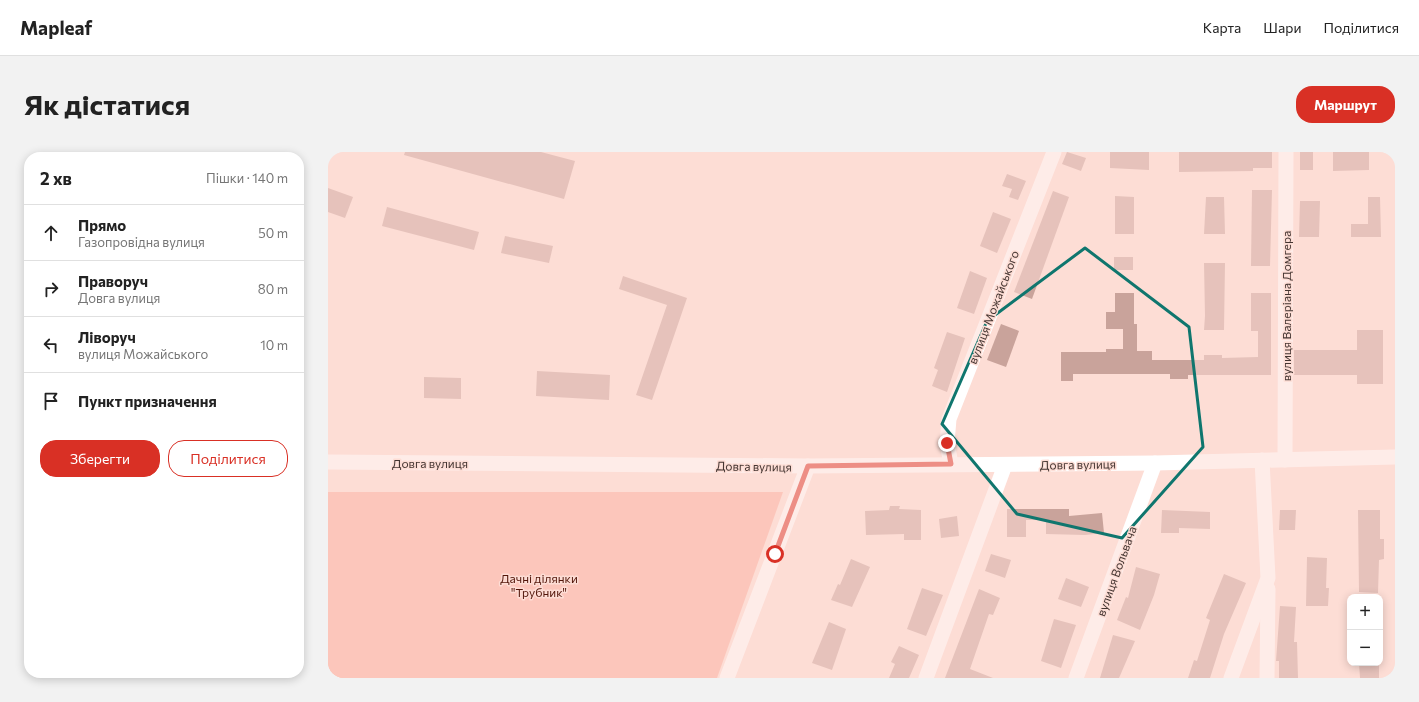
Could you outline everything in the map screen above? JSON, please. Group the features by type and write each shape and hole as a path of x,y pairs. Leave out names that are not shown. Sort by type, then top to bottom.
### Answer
{"street":[{"name":"вулиця Можайського","path":"951,464 947,443 949,419 1054,152"},
{"name":"вулиця Валеріана Домгера","path":"1285,460 1286,152"},
{"name":"Довга вулиця","path":"328,462 808,466 1155,463 1395,457"},
{"path":"1262,460 1268,578 1267,678"},
{"name":"вулиця Вольвача","path":"1076,678 1155,463"},
{"path":"926,678 1005,465"},
{"path":"727,678 808,466"},
{"path":"1231,678 1268,578"}],"highlighted area":[{"path":"1085,248 1189,327 1203,447 1122,538 1017,514 942,424 987,321"}],"green space":[{"name":"Дачні ділянки \"Трубник\"","path":"328,492 783,492 717,678 328,678"}],"building":[{"path":"405,152 541,152 575,161 564,199 404,155"},
{"path":"1067,152 1086,158 1081,171 1062,164"},
{"path":"1110,152 1149,152 1149,170 1110,168"},
{"path":"1179,152 1272,152 1272,168 1253,168 1253,171 1179,172"},
{"path":"1300,152 1313,152 1313,170 1300,170"},
{"path":"1333,152 1369,152 1369,170 1333,171"},
{"path":"1007,174 1026,181 1018,200 1009,197 1012,189 1002,186"},
{"path":"328,188 353,197 345,218 328,212"},
{"path":"1252,190 1272,190 1270,266 1251,266"},
{"path":"1053,191 1069,197 1032,299 1014,292"},
{"path":"1115,196 1134,197 1134,234 1115,234"},
{"path":"1206,197 1224,197 1225,234 1204,234"},
{"path":"1368,197 1380,197 1381,237 1351,237 1351,224 1368,224"},
{"path":"1300,201 1320,201 1319,237 1299,237"},
{"path":"387,207 479,232 474,250 382,226"},
{"path":"993,212 1011,219 997,253 980,246"},
{"path":"505,236 553,246 549,263 501,253"},
{"path":"1114,257 1133,257 1133,270 1114,270"},
{"path":"1204,263 1225,263 1224,330 1204,330"},
{"path":"970,271 987,278 974,314 957,308"},
{"path":"623,276 687,298 652,400 636,395 667,305 619,289"},
{"path":"1115,293 1134,293 1134,324 1137,324 1137,351 1152,351 1152,360 1204,360 1204,355 1222,355 1222,358 1258,357 1258,331 1251,331 1251,293 1271,293 1271,375 1188,375 1188,379 1170,379 1170,374 1073,374 1073,381 1061,381 1061,352 1106,352 1106,349 1123,349 1123,329 1106,329 1106,312 1115,312"},
{"path":"1001,324 1019,331 1006,367 987,360"},
{"path":"1357,330 1383,330 1383,384 1357,384 1357,375 1294,375 1294,350 1357,350"},
{"path":"947,332 965,338 947,392 932,386 938,370 934,368"},
{"path":"537,371 610,375 609,400 536,396"},
{"path":"424,377 461,378 461,399 424,398"},
{"path":"890,506 900,506 899,509 921,510 921,540 904,540 904,534 866,535 865,511 889,510"},
{"path":"1007,509 1069,509 1069,516 1102,513 1104,533 1085,535 1046,534 1046,520 1026,520 1026,537 1007,537"},
{"path":"1162,510 1210,512 1210,529 1179,528 1179,533 1161,533"},
{"path":"1280,510 1296,510 1295,530 1279,530"},
{"path":"1358,510 1380,510 1380,539 1384,539 1384,559 1379,560 1378,593 1359,592"},
{"path":"957,516 959,536 941,538 939,519"},
{"path":"991,554 1011,560 1005,578 985,571"},
{"path":"1307,557 1327,558 1326,588 1329,588 1328,606 1306,606"},
{"path":"851,559 870,567 852,607 831,600 838,584 840,585"},
{"path":"1136,567 1160,574 1154,595 1140,630 1117,620 1126,597 1128,598"},
{"path":"1224,574 1246,583 1224,634 1210,678 1188,678 1194,660 1197,661 1210,620 1206,618"},
{"path":"1066,578 1089,587 1081,607 1058,599"},
{"path":"922,588 943,595 926,636 907,629"},
{"path":"979,589 1000,598 993,615 989,614 970,669 993,678 945,678"},
{"path":"1280,606 1296,607 1294,642 1297,642 1298,678 1279,678 1279,661 1276,661"},
{"path":"1054,619 1076,625 1061,668 1041,661"},
{"path":"829,622 846,629 832,670 812,663"},
{"path":"1113,635 1135,641 1119,678 1100,678"},
{"path":"899,646 919,655 909,678 889,678 895,664 891,662"},
{"path":"1359,666 1379,666 1379,678 1360,678"}],"route":[{"path":"775,554 808,466 951,464 947,443"}]}
